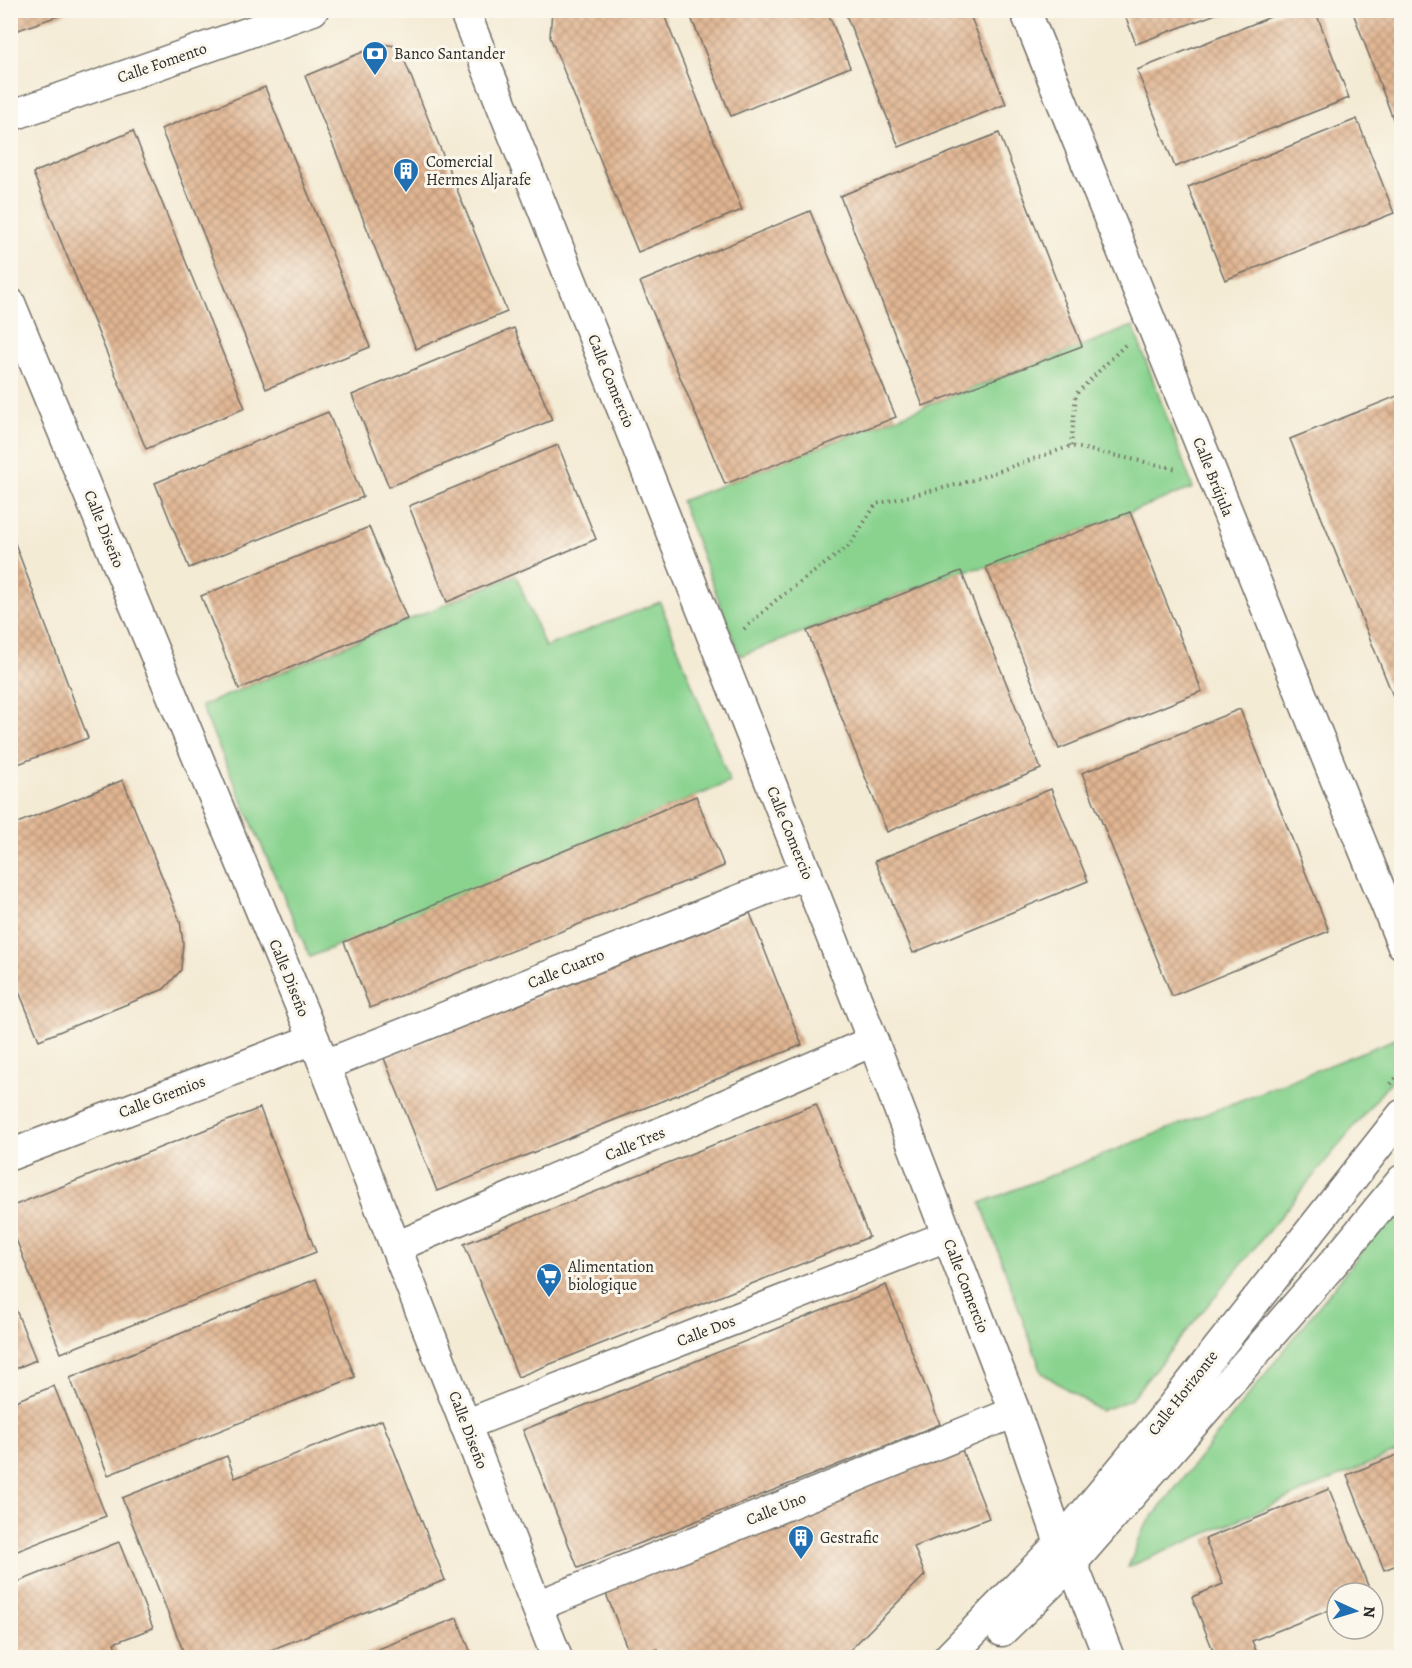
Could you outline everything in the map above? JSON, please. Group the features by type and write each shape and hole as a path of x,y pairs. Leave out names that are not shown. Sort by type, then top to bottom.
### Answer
{"street":[{"name":"Calle Fomento","path":"10,116 313,10"},
{"name":"Calle Comercio","path":"464,10 873,1041 1066,1553 1109,1658"},
{"name":"Calle Brújula","path":"1025,10 1401,944"},
{"name":"Calle Diseño","path":"10,303 319,1052 557,1658"},
{"name":"Calle Cuatro","path":"319,1052 807,873"},
{"name":"Calle Tres","path":"396,1247 873,1041"},
{"name":"Calle Gremios","path":"10,1155 319,1052"},
{"name":"Calle Horizonte","path":"948,1658 1066,1553 1152,1432 1401,1115"},
{"name":"Calle Horizonte","path":"973,1658 1066,1553 1342,1253 1401,1180"},
{"name":"Calle Dos","path":"465,1425 947,1236"},
{"name":"Calle Uno","path":"537,1606 1014,1412"}],"path":[{"path":"1071,446 1076,394 1150,320"},
{"path":"718,652 775,601 849,546 876,504 964,483 1071,446 1213,476"}],"green space":[{"path":"1133,326 1193,488 986,567 961,571 740,656 681,501"},
{"path":"516,575 545,647 660,602 730,782 310,957 201,706"},
{"path":"1395,1039 1400,1064 1392,1080 1130,1400 1100,1411 1042,1373 981,1203"},
{"path":"1401,1202 1401,1450 1128,1567 1144,1528"}],"building":[{"path":"10,10 72,10 72,11 10,33"},
{"path":"552,10 662,10 742,210 638,252 550,37"},
{"path":"688,10 827,10 850,67 731,116"},
{"path":"844,10 968,10 1006,104 899,147"},
{"path":"1123,10 1224,10 1224,11 1136,44"},
{"path":"1288,10 1315,10 1349,98 1175,167 1137,70"},
{"path":"1352,10 1402,10 1402,140 1401,140"},
{"name":"Comercial Hermes Aljarafe","path":"382,44 395,46 403,57 507,312 416,349 305,76"},
{"path":"265,87 370,347 266,389 161,129"},
{"path":"1357,119 1394,213 1225,280 1188,187"},
{"path":"133,131 245,408 146,449 33,173"},
{"path":"999,133 1082,346 923,406 840,196"},
{"path":"810,211 896,417 725,484 640,282"},
{"path":"514,328 552,420 389,487 352,395"},
{"path":"1402,394 1402,716 1401,716 1290,439"},
{"path":"328,412 363,497 189,568 155,483"},
{"path":"558,445 596,539 447,602 409,506"},
{"path":"1130,512 1202,691 1059,749 986,567"},
{"path":"369,527 407,619 239,689 201,596"},
{"path":"10,530 88,738 10,767"},
{"path":"961,571 1041,769 887,832 807,631"},
{"path":"1240,709 1329,931 1172,996 1082,773"},
{"path":"123,780 180,921 183,943 181,970 164,989 39,1040 10,970 10,826"},
{"path":"1051,789 1088,881 913,953 875,861"},
{"path":"696,796 724,866 370,1008 344,942"},
{"path":"750,913 802,1045 437,1191 384,1058"},
{"path":"816,1104 869,1237 518,1377 464,1244"},
{"path":"260,1108 316,1252 61,1353 10,1224 10,1207"},
{"path":"316,1279 355,1377 108,1475 70,1378"},
{"path":"886,1285 940,1424 578,1568 523,1430"},
{"path":"10,1295 36,1360 10,1371"},
{"path":"54,1386 106,1516 10,1554 10,1403"},
{"path":"382,1420 445,1580 251,1658 186,1658 122,1498 227,1456 235,1478"},
{"name":"Gestrafic","path":"962,1450 989,1518 914,1547 925,1575 842,1658 661,1658 658,1649 631,1658 605,1591"},
{"path":"1402,1453 1402,1563 1384,1570 1347,1475"},
{"path":"1329,1489 1366,1581 1325,1581 1325,1612 1252,1641 1259,1658 1216,1658 1192,1597 1223,1584 1205,1539"},
{"path":"119,1542 153,1628 114,1643 119,1658 10,1658 10,1585"},
{"path":"457,1618 473,1658 358,1658 358,1657"}],"place":[{"name":"Banco Santander","path":"375,77"},
{"name":"Comercial Hermes Aljarafe","path":"406,194"},
{"name":"Alimentation biologique","path":"549,1299"},
{"name":"Gestrafic","path":"801,1561"}]}
